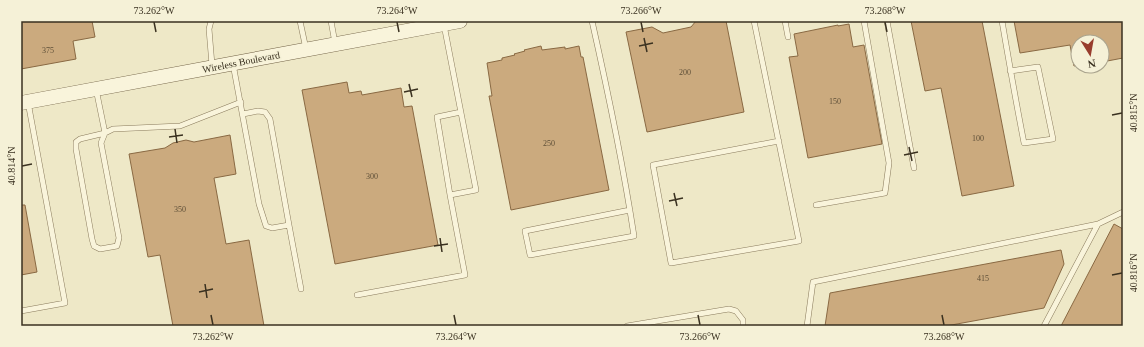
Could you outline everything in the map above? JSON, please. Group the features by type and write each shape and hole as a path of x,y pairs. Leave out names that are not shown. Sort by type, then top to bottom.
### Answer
{"street":[{"name":"Wireless Boulevard","path":"25,103 460,21"}],"lane":[{"path":"211,21 209,29 213,67"},
{"path":"300,21 306,50"},
{"path":"331,21 335,44"},
{"path":"592,21 606,83 630,210 634,236 530,255 525,231 630,210"},
{"path":"754,21 779,141 799,241 671,263 653,165 779,141"},
{"path":"785,21 788,37"},
{"path":"816,205 885,193 889,162 864,21"},
{"path":"887,21 914,168"},
{"path":"1002,21 1010,71 1024,143 1054,139 1038,67 1010,71"},
{"path":"444,24 476,190 450,195"},
{"path":"233,64 260,204 266,226 272,228 290,225"},
{"path":"96,89 105,133 101,143 119,238 117,246 100,249 94,246 92,239 76,142 80,139 105,133 113,129 180,126 241,102"},
{"path":"21,311 66,303 25,103"},
{"path":"243,114 258,111 265,112 270,119 301,289"},
{"path":"358,295 465,275 437,117 461,112"},
{"path":"806,326 813,282 1098,224 1123,212"},
{"path":"1044,326 1098,224"},
{"path":"627,326 729,309 736,311 743,320 743,326"}],"building":[{"path":"21,21 92,21 95,37 73,41 76,59 21,69"},
{"path":"696,21 726,21 744,112 647,132 626,32 652,27 663,33 691,27"},
{"path":"911,21 982,21 1014,186 962,196 941,88 925,91"},
{"path":"1014,21 1123,21 1123,58 1110,60 1110,34 1070,34 1070,45 1020,53"},
{"path":"849,24 853,47 864,45 882,144 808,158 789,57 798,56 794,34"},
{"path":"541,46 542,50 565,47 565,49 579,46 581,57 583,57 609,190 511,210 489,96 492,96 487,63 502,60 502,58 515,55 514,54 525,51 524,50"},
{"path":"347,82 349,93 361,91 362,95 401,88 404,107 412,106 438,245 335,264 302,90"},
{"path":"230,135 236,174 214,178 226,244 249,240 264,326 173,326 160,255 148,257 129,154 165,148 173,143 186,140 194,142"},
{"path":"21,205 25,205 37,272 21,275"},
{"path":"1114,224 1123,229 1123,326 1061,326"},
{"path":"1061,250 1064,264 1044,308 946,326 825,326 830,293"}]}
